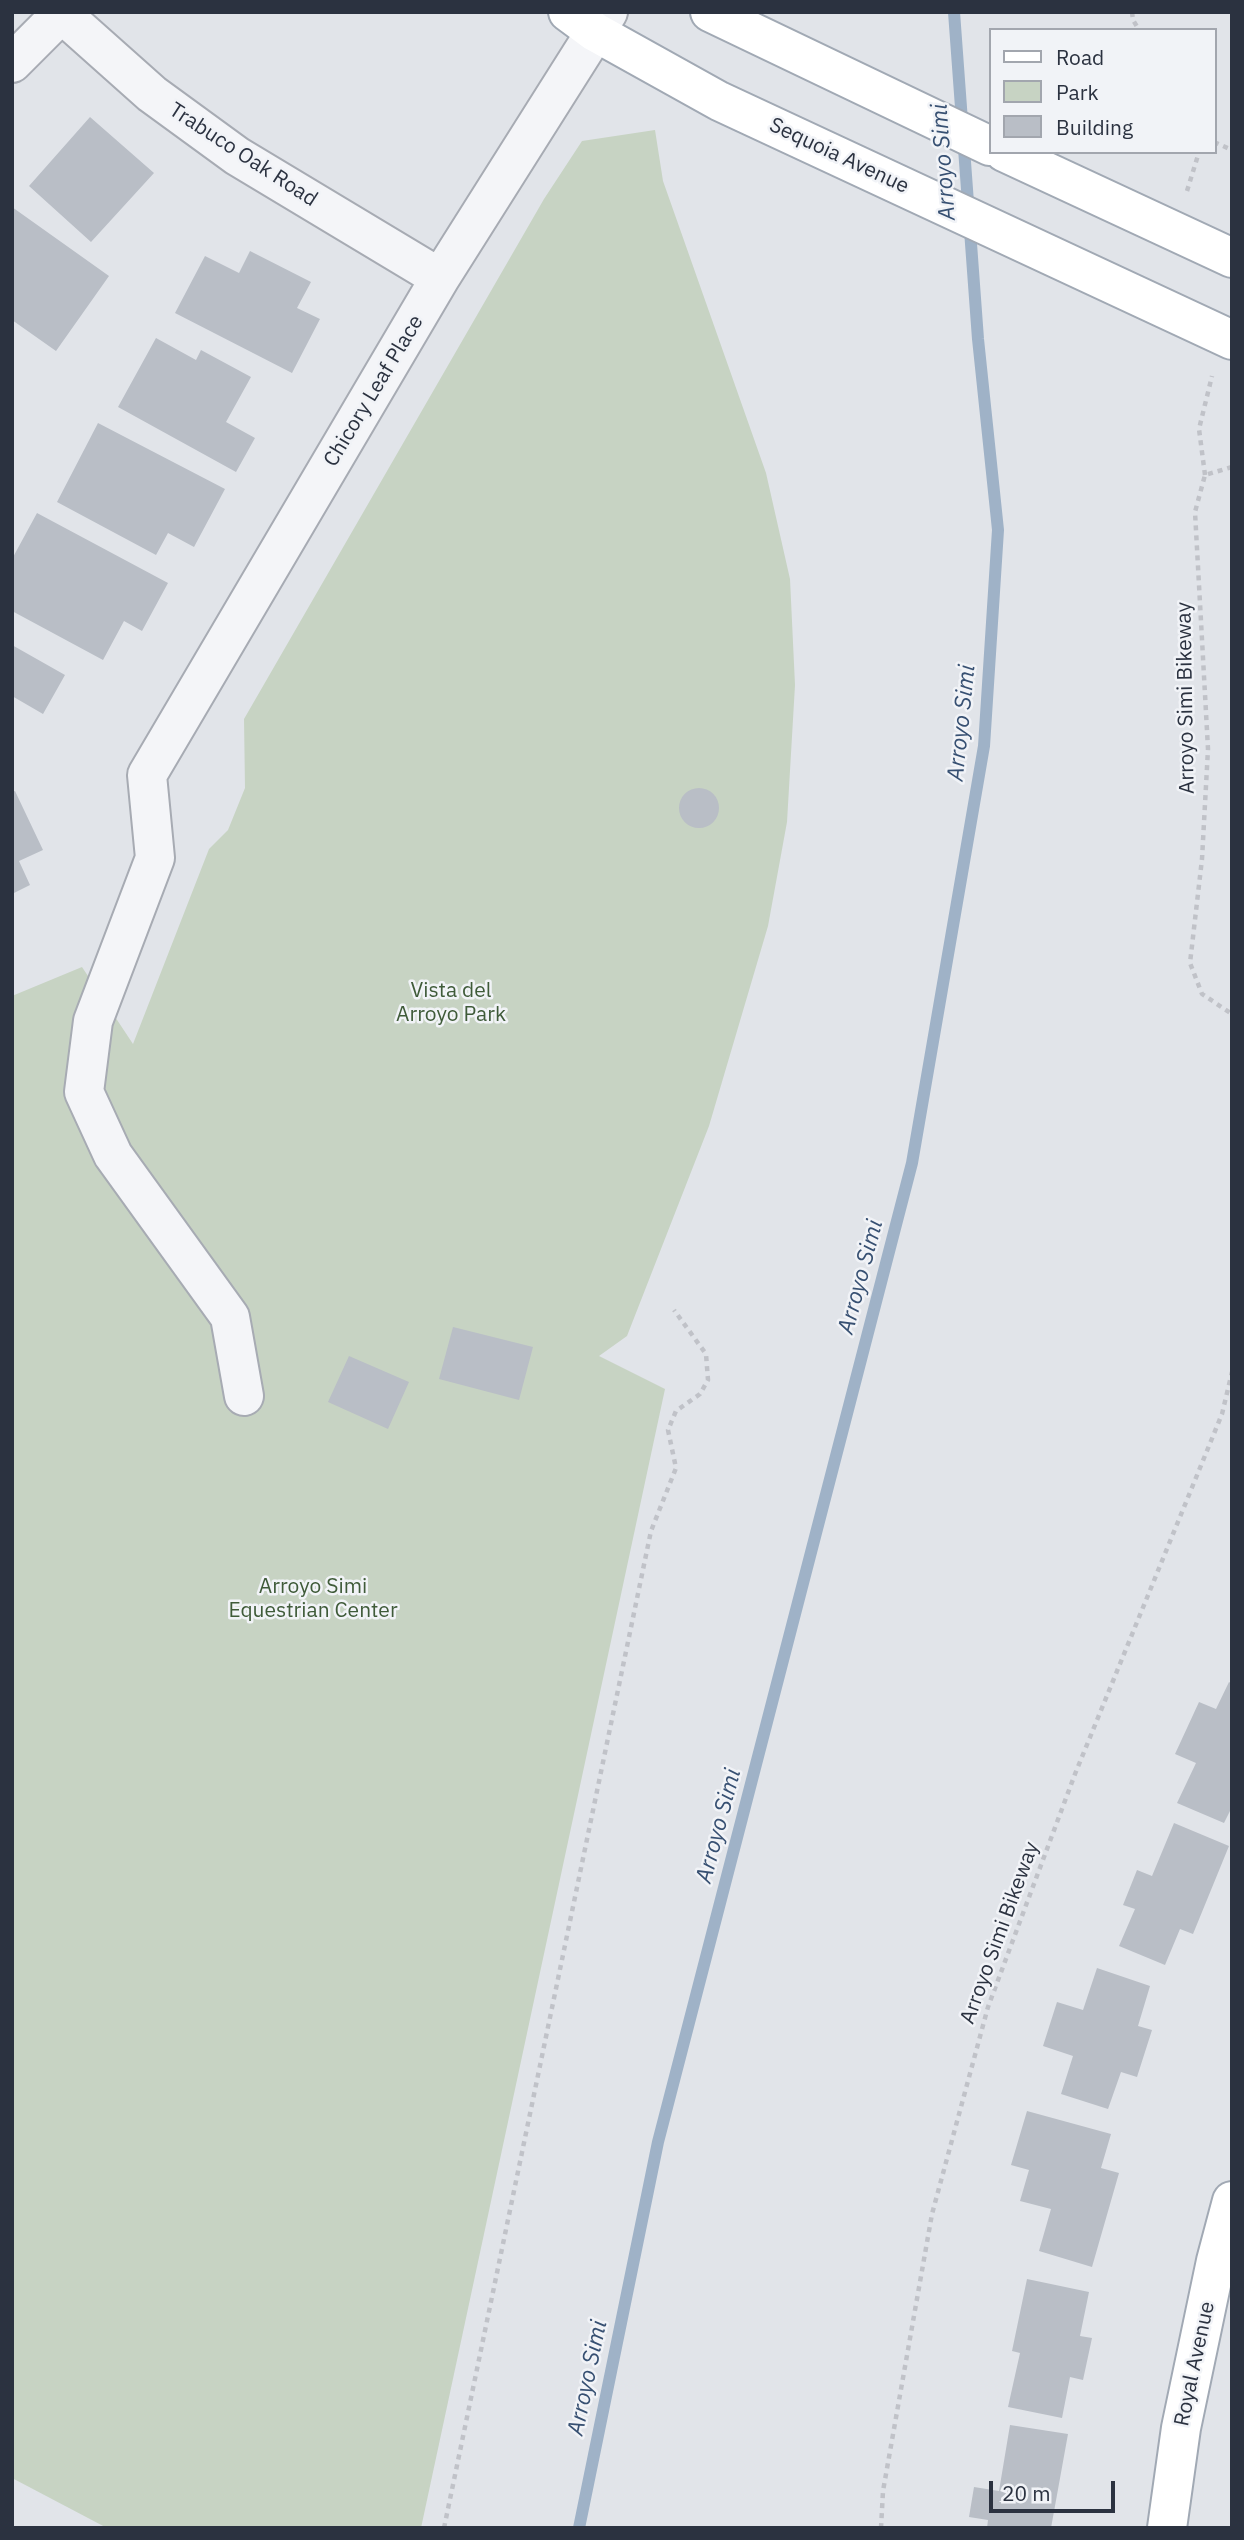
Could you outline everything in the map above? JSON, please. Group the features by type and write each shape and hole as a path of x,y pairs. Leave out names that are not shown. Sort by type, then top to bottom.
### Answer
{"main road":[{"path":"710,12 988,145"},
{"name":"Sequoia Avenue","path":"590,19 719,101 1125,290 1222,356"},
{"path":"1008,154 1232,258"},
{"name":"Royal Avenue","path":"1167,2528 1181,2428 1216,2261 1232,2201"}],"street":[{"path":"12,63 60,13"},
{"name":"Trabuco Oak Road","path":"60,13 152,94 237,156 440,278"},
{"name":"Chicory Leaf Place","path":"244,1396 230,1317 113,1155 84,1092 93,1021 155,858 147,775 590,19"}],"path":[{"path":"1216,143 1232,150"},
{"path":"1187,191 1198,154"},
{"path":"1222,356 1199,429 1205,475 1232,467"},
{"name":"Arroyo Simi Bikeway","path":"1205,475 1195,512 1208,749 1202,859 1190,963 1202,994 1232,1014"},
{"path":"444,2528 651,1531 676,1468 668,1430 676,1411 700,1394 708,1380 706,1354 674,1310"},
{"name":"Arroyo Simi Bikeway","path":"881,2528 883,2491 932,2214 988,2007 1075,1774 1222,1414 1232,1373"}],"green space":[{"path":"655,130 663,181 766,473 790,579 795,685 787,822 768,926 709,1126 627,1336 599,1356 665,1389 421,2528 107,2528 12,2478 12,996 82,967 133,1044 209,849 228,830 245,788 244,719 544,199 582,141"}],"building":[{"path":"90,117 154,173 91,242 29,186"},
{"path":"12,207 109,276 56,351 12,320"},
{"path":"250,251 311,282 297,308 320,319 292,373 175,313 205,256 239,273"},
{"path":"156,338 196,360 201,350 251,377 226,422 255,438 236,472 118,407"},
{"path":"98,423 225,489 194,547 168,533 156,555 57,502"},
{"path":"37,513 168,583 142,631 124,621 103,660 12,611 12,559"},
{"path":"12,645 65,675 43,714 12,696"},
{"path":"699,788 707,789 713,794 718,800 718,816 713,822 707,827 699,828 691,827 685,822 680,816 679,808 680,800 685,794 691,789"},
{"path":"15,791 43,850 19,861 30,885 12,894 12,792"},
{"path":"453,1327 533,1347 519,1400 439,1379"},
{"path":"349,1356 409,1382 388,1429 328,1402"},
{"path":"1229,1682 1232,1684 1232,1807 1224,1823 1177,1803 1196,1763 1175,1754 1199,1702 1216,1709"},
{"path":"1174,1823 1229,1846 1193,1934 1180,1929 1165,1965 1119,1946 1135,1909 1123,1905 1137,1870 1152,1876"},
{"path":"1097,1968 1150,1986 1138,2026 1152,2030 1137,2077 1121,2072 1108,2109 1061,2094 1073,2056 1043,2046 1057,2002 1083,2010"},
{"path":"1027,2111 1111,2134 1101,2168 1119,2173 1092,2267 1039,2251 1051,2209 1020,2201 1029,2170 1011,2165"},
{"path":"1027,2279 1089,2292 1080,2336 1092,2338 1083,2380 1070,2377 1062,2418 1008,2407 1020,2353 1012,2351"},
{"path":"1010,2425 1068,2434 1051,2528 987,2528 988,2520 969,2517 974,2487 999,2491"}],"waterway":[{"name":"Arroyo Simi","path":"579,2528 658,2142 912,1163 984,746 998,530 978,339 954,12"}],"park label":[{"name":"Vista del Arroyo Park","path":"451,1003"},
{"name":"Arroyo Simi Equestrian Center","path":"313,1599"}]}
